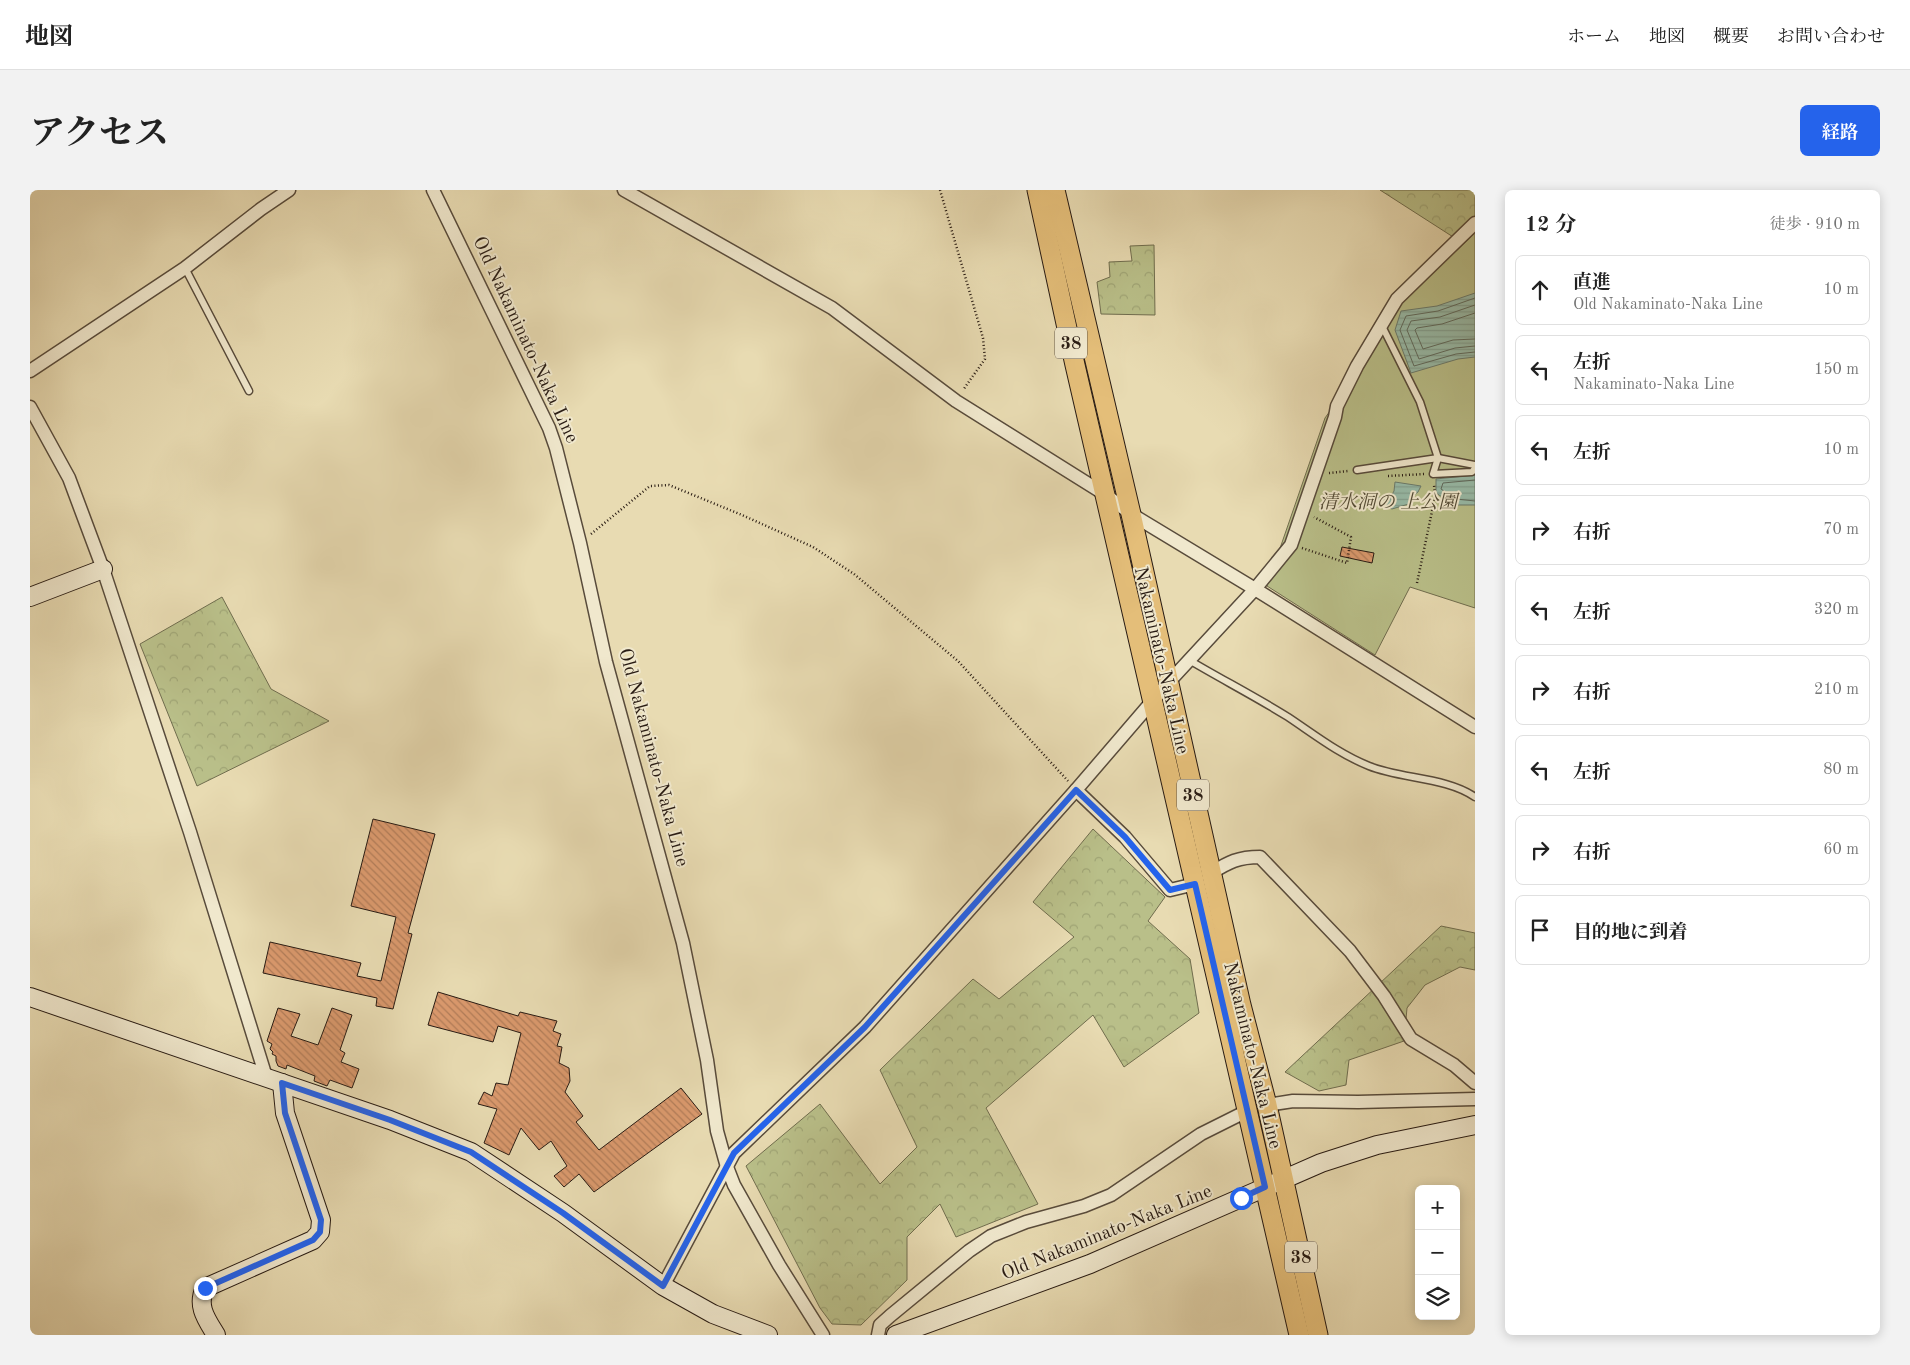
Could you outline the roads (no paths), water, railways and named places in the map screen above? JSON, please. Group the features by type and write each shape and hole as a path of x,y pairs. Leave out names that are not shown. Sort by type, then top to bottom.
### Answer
{"main road":[{"name":"Nakaminato-Naka Line","path":"1037,190 1299,1335"},
{"name":"Nakaminato-Naka Line","path":"1055,190 1131,514 1241,1005 1266,1105 1318,1335"}],"street":[{"path":"30,371 185,268 261,209 290,190"},
{"name":"Old Nakaminato-Naka Line","path":"433,190 549,428 559,457 606,662 683,943 707,1060 717,1131 727,1167 734,1185 779,1265 823,1335"},
{"path":"624,190 832,308 956,401 1106,495 1131,514 1255,589 1475,727"},
{"path":"663,1286 734,1153 865,1027 1076,790 1188,660 1255,589 1291,545 1335,417 1337,406 1380,325 1396,300 1475,223"},
{"path":"30,407 69,478 103,570 321,1220 320,1232 313,1240 205,1288 201,1303 204,1313 216,1335"},
{"path":"30,597 103,570"},
{"path":"1076,790 1125,837 1170,890 1195,884"},
{"path":"1211,873 1230,861 1243,857 1260,857 1350,951 1384,996 1411,1040 1454,1065 1475,1083"},
{"path":"30,997 390,1120 471,1152 563,1213 663,1286 713,1314 768,1335"},
{"path":"1266,1105 1293,1101 1358,1102 1475,1098"},
{"path":"878,1335 880,1325 890,1316 969,1251 991,1236 1026,1222 1084,1206 1111,1195 1200,1134 1247,1111"},
{"name":"Old Nakaminato-Naka Line","path":"896,1335 1090,1264 1321,1163 1377,1145 1475,1125"}],"lane":[{"path":"185,268 249,391"},
{"path":"1357,470 1438,458 1475,467 1472,472 1433,474 1438,458 1420,402 1384,330"},
{"path":"1188,660 1287,716 1335,750 1371,767 1437,782 1475,797"}],"water":[{"path":"1475,293 1475,357 1458,359 1411,373 1395,330 1401,311 1437,306"},
{"path":"1475,475 1475,505 1454,505 1436,493 1436,479"},
{"path":"1395,482 1421,486 1413,496 1412,503 1392,509 1375,502 1377,497 1389,500 1394,491"}],"park label":[{"name":"清水洞の 上公園","path":"1388,501"}]}
